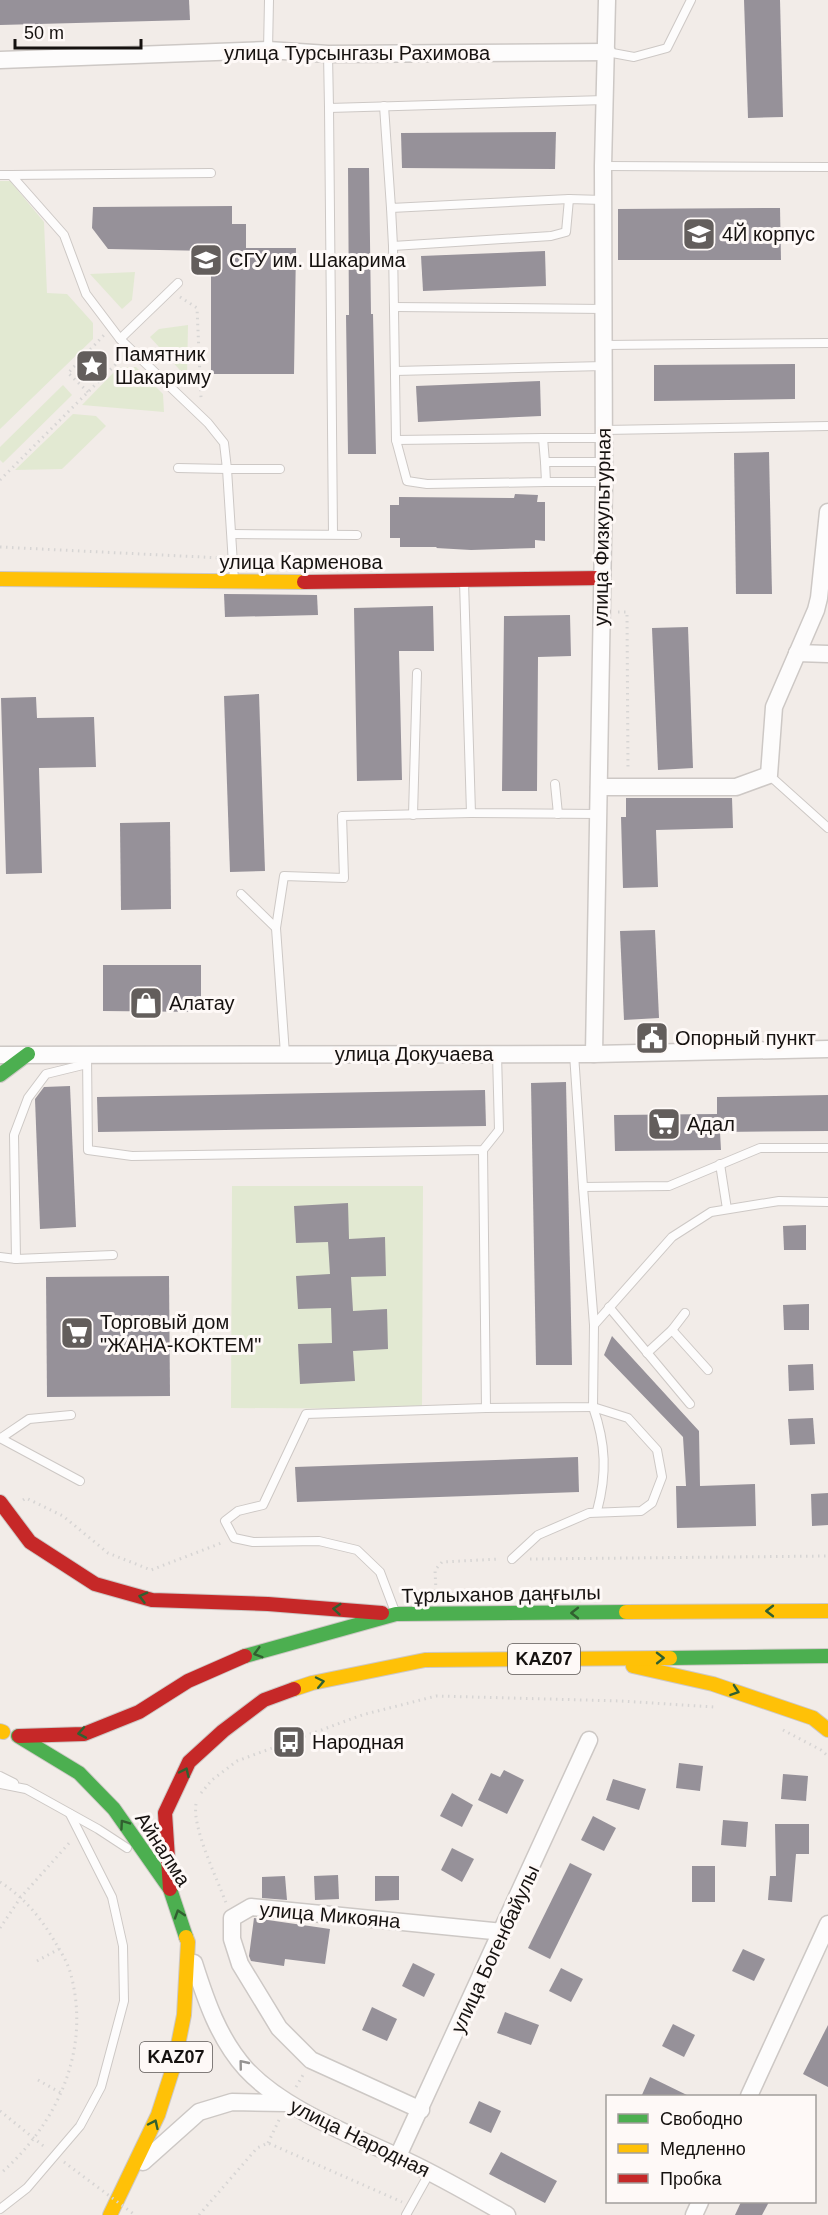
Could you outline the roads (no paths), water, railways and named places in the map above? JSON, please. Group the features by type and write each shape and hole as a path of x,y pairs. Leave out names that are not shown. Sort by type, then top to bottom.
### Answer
{"main road":[{"name":"улица Карменова","path":"0,579 464,581 601,578"},
{"path":"0,1075 28,1054"},
{"path":"3,1508 30,1542 95,1584 152,1600 268,1604 396,1614"},
{"name":"Тұрлыханов даңғылы","path":"19,1736 84,1734 139,1712 188,1681 242,1657 396,1614 828,1611"},
{"name":"KAZ07","path":"170,1889 165,1813 189,1762 223,1731 264,1700 312,1683 425,1660 828,1656"},
{"path":"596,1658 713,1684 813,1718 828,1730"},
{"name":"Айналма","path":"1,1732 19,1736 79,1773 114,1809 170,1889 188,1942 184,2015 174,2065 158,2115 111,2215"}],"street":[{"name":"улица Физкультурная","path":"594,1054 604,482 603,166 607,0"},
{"name":"улица Турсынгазы Рахимова","path":"0,60 268,50 328,54 607,52"},
{"path":"599,787 736,787 769,775 774,707 816,610 819,598 828,512"},
{"path":"797,653 828,654"},
{"name":"улица Докучаева","path":"0,1055 28,1054 87,1060 285,1054 594,1054 828,1050"},
{"name":"улица Богенбайулы","path":"398,2156 503,1932 589,1740"},
{"name":"улица Микояна","path":"421,2110 311,2060 279,2028 240,1964 232,1939 232,1918 251,1907 503,1932"},
{"path":"749,2095 828,1924"},
{"name":"улица Народная","path":"188,1942 206,2000 223,2037 246,2069 287,2103 430,2172 507,2215"},
{"path":"131,2172 199,2112 232,2102 287,2103"}],"lane":[{"path":"268,50 269,0"},
{"path":"607,52 634,57 667,48 691,0"},
{"path":"328,54 333,534"},
{"path":"329,108 605,100"},
{"path":"384,106 393,246 396,440 407,481 428,484 604,482"},
{"path":"603,166 828,167"},
{"path":"0,175 211,173"},
{"path":"11,175 64,235 86,294 120,339 208,423 224,443 234,581"},
{"path":"391,208 569,199 603,200"},
{"path":"393,246 551,236 566,232 569,199"},
{"path":"120,339 178,283"},
{"path":"394,307 604,309"},
{"path":"604,345 828,343"},
{"path":"395,370 604,366"},
{"path":"396,440 543,438 828,426"},
{"path":"543,438 546,482"},
{"path":"545,462 604,462"},
{"path":"178,468 280,470"},
{"path":"232,534 357,535"},
{"path":"464,581 471,813"},
{"path":"413,814 417,673"},
{"path":"769,775 828,828"},
{"path":"555,784 558,814"},
{"path":"285,1054 276,928 284,876 344,878 342,816 471,813 599,814"},
{"path":"241,894 276,928"},
{"path":"486,1408 483,1150 499,1130 497,1054"},
{"path":"574,1054 594,1325 593,1407 602,1432 604,1460 603,1488 597,1511"},
{"path":"16,1259 14,1136 28,1098 46,1074 87,1060 88,1150 132,1156 483,1150"},
{"path":"583,1186 669,1186 760,1148 828,1148"},
{"path":"720,1164 727,1209"},
{"path":"594,1325 672,1237 711,1212 779,1201 828,1202"},
{"path":"0,1257 16,1259 113,1255"},
{"path":"609,1308 690,1404"},
{"path":"647,1353 672,1330 685,1313"},
{"path":"672,1330 708,1370"},
{"path":"396,1614 380,1572 357,1550 319,1541 253,1542 234,1538 225,1521 238,1511 263,1506 306,1414 593,1407 628,1418 657,1450 662,1477 652,1503 641,1511 589,1513 538,1535 512,1559"},
{"path":"71,1415 29,1419 1,1438 80,1481"},
{"path":"0,1776 98,1829 154,1866"},
{"path":"0,1784 26,1789"},
{"path":"0,2209 60,2159 80,2127 101,2086 124,2001 123,1946 112,1897 70,1814"},
{"path":"406,2215 430,2172"}],"place":[{"name":"4Й корпус","path":"699,234"},
{"name":"СГУ им. Шакарима","path":"206,260"},
{"name":"Памятник Шакариму","path":"92,366"},
{"name":"Алатау","path":"146,1003"},
{"name":"Опорный пункт","path":"652,1038"},
{"name":"Адал","path":"664,1124"},
{"name":"Торговый дом \"ЖАНА-КОКТЕМ\"","path":"77,1333"},
{"name":"Народная","path":"289,1742"}]}
